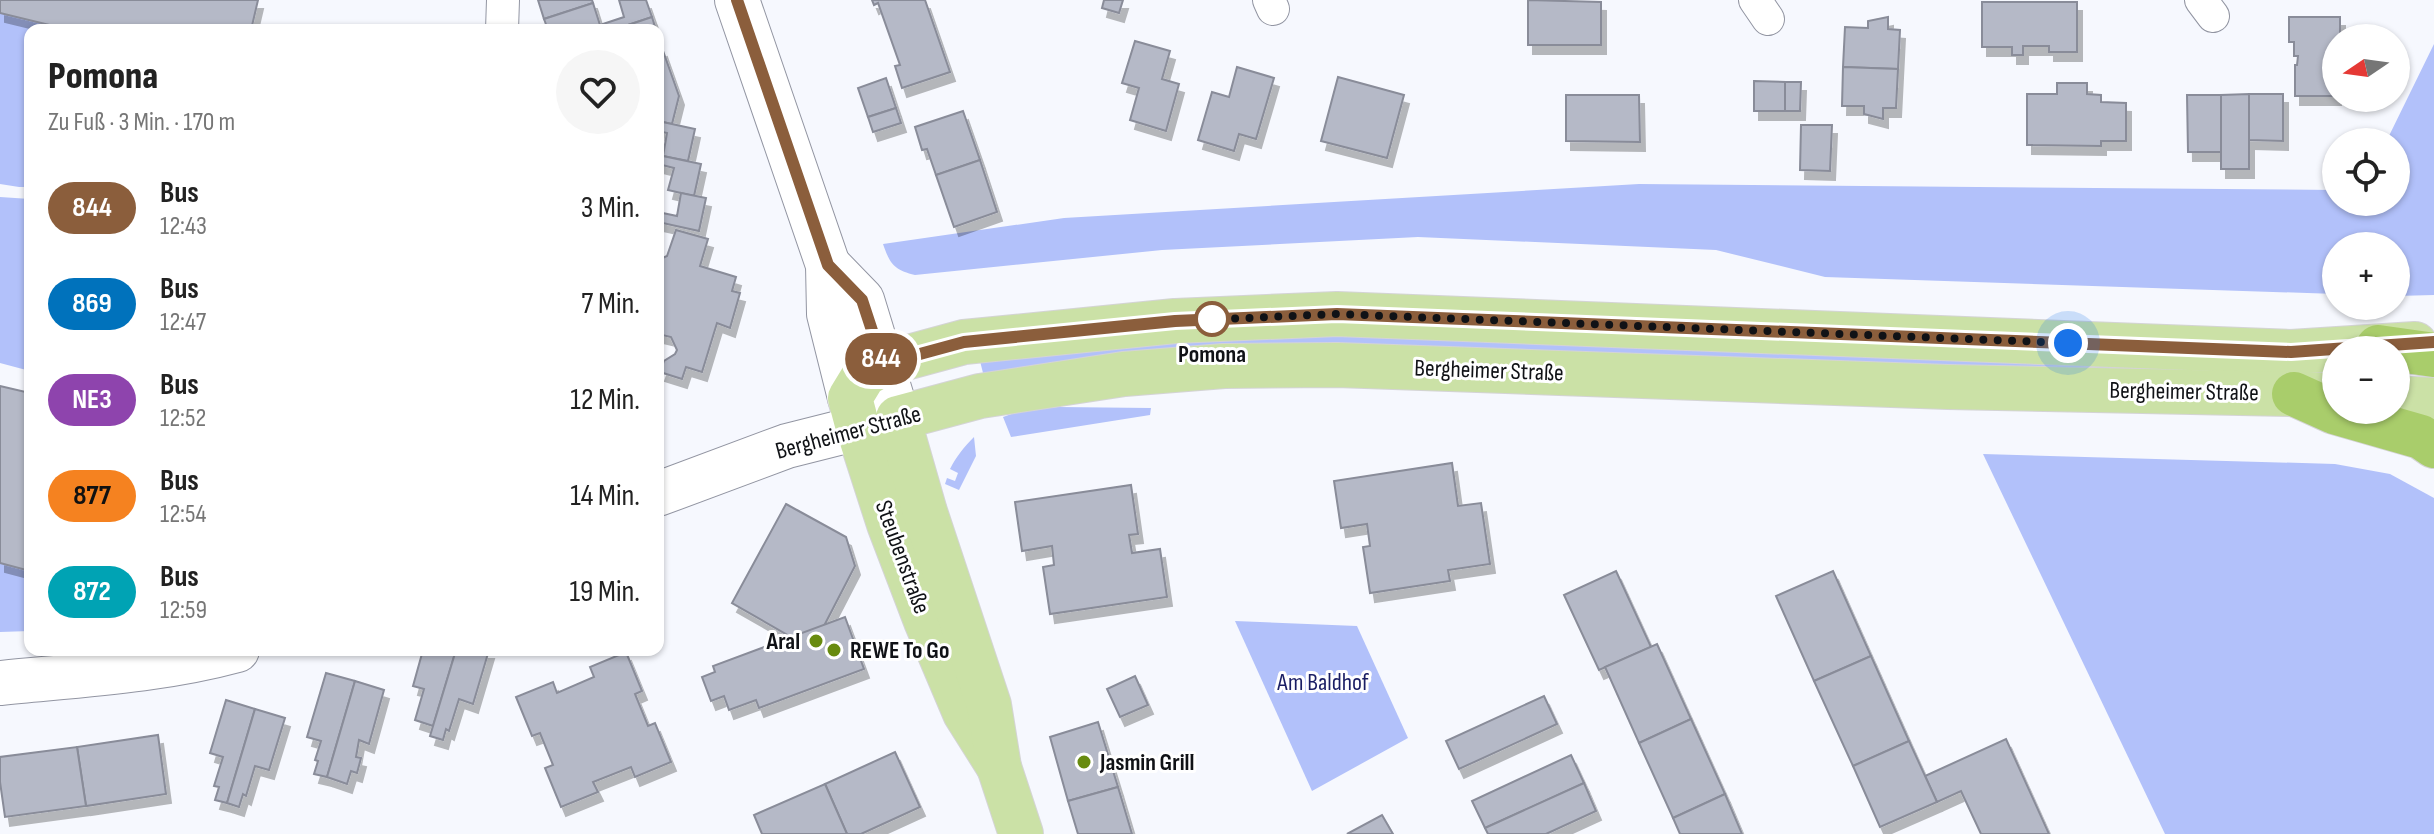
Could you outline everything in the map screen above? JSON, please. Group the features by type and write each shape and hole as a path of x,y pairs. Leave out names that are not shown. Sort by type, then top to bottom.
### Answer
{"highway":[{"path":"2410,352 2434,355"},
{"path":"2315,394 2334,412 2421,437 2434,446"}],"main road":[{"path":"737,0 828,265 829,314 869,415"},
{"path":"828,265 862,300 883,364"},
{"name":"Bergheimer Straße","path":"869,415 864,375 883,364 964,342 1175,321 1337,314 2291,352 2322,350"},
{"name":"Bergheimer Straße","path":"2410,344 2434,342"},
{"name":"Bergheimer Straße","path":"664,492 869,415 1124,374 1224,366 1337,365 1948,387 2315,394"},
{"path":"2410,399 2434,400"},
{"name":"Steubenstraße","path":"869,415 889,524 965,713 999,767 1021,834"},
{"path":"0,683 121,671 211,656"}],"street":[{"path":"502,24 503,0"}],"green space":[{"path":"0,13 45,24 24,24 24,187 0,184"},
{"path":"2434,44 2434,295 2410,296 2410,232 2322,232 2322,294 1825,277 1716,250 1418,237 1162,250 915,275 894,265 883,244 1064,218 1639,184 2322,190 2322,216 2410,216 2410,128 2393,128 2401,112 2410,112 2410,93"},
{"path":"0,197 24,199 24,369 0,363"},
{"path":"1363,333 2322,369 2322,380 984,377 980,361 1124,343"},
{"path":"1151,408 1150,415 1011,437 1003,417 1026,409"},
{"path":"974,437 976,456 959,490 945,484 947,478 955,481 958,473 950,469"},
{"path":"1983,454 2335,464 2390,474 2434,498 2434,834 2165,834"},
{"path":"0,563 24,569 24,631 0,632"},
{"name":"Am Baldhof","path":"1235,621 1357,626 1408,738 1312,791"}],"building":[{"path":"0,0 258,0 252,24 45,24 0,13"},
{"path":"538,0 592,0 593,3 544,19"},
{"path":"619,0 646,0 652,17 631,24 603,24 624,17"},
{"path":"872,0 925,0 950,72 902,88 895,66 900,65 878,3 874,5"},
{"path":"1104,0 1123,0 1119,13 1102,8"},
{"path":"1528,0 1601,2 1601,45 1528,45"},
{"path":"1982,2 2077,2 2077,52 2049,52 2049,46 2023,46 2023,55 2012,55 2012,47 1982,47"},
{"path":"593,3 600,24 546,24 544,19"},
{"path":"652,17 654,24 631,24"},
{"path":"1888,17 1888,29 1900,30 1898,69 1843,67 1845,27 1868,28 1868,21"},
{"path":"2289,17 2340,17 2340,24 2322,24 2322,96 2295,96 2298,56 2294,56 2294,42 2289,42"},
{"path":"1135,41 1170,51 1162,79 1179,84 1166,131 1130,120 1139,88 1122,83"},
{"path":"664,54 679,96 672,124 664,122"},
{"path":"1237,67 1274,78 1256,139 1239,134 1234,151 1198,140 1212,92 1229,97"},
{"path":"1843,67 1898,69 1896,108 1883,108 1883,119 1864,114 1864,106 1842,106"},
{"path":"1338,77 1404,95 1387,158 1321,141"},
{"path":"886,78 896,108 868,117 858,88"},
{"path":"1754,81 1785,82 1785,111 1754,111"},
{"path":"1785,82 1801,82 1800,111 1785,111"},
{"path":"2057,83 2087,83 2087,94 2101,95 2101,102 2126,103 2126,141 2101,141 2101,146 2027,145 2027,94 2057,94"},
{"path":"2249,94 2283,94 2283,141 2249,140"},
{"path":"2249,94 2249,169 2221,169 2221,95"},
{"path":"1566,95 1639,95 1640,142 1566,141"},
{"path":"2187,95 2221,95 2221,152 2188,152"},
{"path":"896,108 901,123 873,132 868,117"},
{"path":"963,111 980,160 936,175 927,149 922,150 915,127"},
{"path":"664,122 695,129 688,161 664,156 667,133 664,132"},
{"path":"1801,125 1832,125 1830,171 1800,170"},
{"path":"664,156 701,164 694,196 668,190 674,168 664,166"},
{"path":"980,160 997,212 954,227 936,175"},
{"path":"681,193 706,198 699,231 664,223 664,213 677,216"},
{"path":"676,230 708,239 700,266 736,277 732,291 740,293 730,328 717,323 702,372 686,367 682,379 664,373 664,361 677,350 671,337 664,335 664,257"},
{"path":"0,386 24,392 24,569 0,563"},
{"path":"1452,463 1458,506 1481,503 1490,564 1448,570 1450,581 1370,593 1363,547 1370,546 1367,524 1341,528 1334,481"},
{"path":"1131,485 1138,534 1129,535 1132,553 1160,549 1167,597 1050,614 1043,567 1054,565 1052,546 1022,551 1015,502"},
{"path":"786,504 846,537 855,566 812,649 732,603"},
{"path":"1616,571 1651,647 1599,670 1564,595"},
{"path":"1833,571 1871,656 1814,681 1776,596"},
{"name":"Aral","path":"845,617 864,669 759,708 756,700 729,710 724,696 711,701 702,677 715,672 713,666"},
{"path":"1657,644 1691,719 1639,743 1605,667"},
{"path":"421,656 454,656 433,726 415,720 424,689 413,686"},
{"path":"454,656 487,656 473,704 459,699 443,740 430,736"},
{"path":"616,656 628,656 642,691 635,694 648,726 655,723 671,762 635,777 631,767 593,782 598,792 561,807 545,768 553,765 540,733 532,736 516,697 553,682 557,693 594,677 590,667"},
{"path":"1871,656 1909,741 1853,766 1814,681"},
{"path":"326,673 355,681 327,777 314,774 321,741 307,737"},
{"path":"1135,676 1148,705 1120,717 1107,689"},
{"path":"355,681 384,690 369,744 359,740 356,757 361,758 357,773 351,771 347,784 327,777"},
{"path":"1544,696 1557,724 1459,769 1446,741"},
{"path":"226,700 255,709 227,803 215,800 219,787 214,786 223,757 210,753"},
{"path":"255,709 285,718 269,770 255,766 246,796 243,794 239,807 227,803"},
{"path":"1691,719 1725,794 1673,818 1639,743"},
{"name":"Jasmin Grill","path":"1098,722 1118,787 1068,801 1050,737"},
{"path":"158,735 166,794 86,806 77,747"},
{"path":"2006,739 2049,834 1981,834 1961,791 1937,802 1925,776"},
{"path":"1909,741 1937,802 1880,827 1853,766"},
{"path":"77,747 86,806 5,817 0,757"},
{"path":"895,752 920,807 861,834 847,834 825,784"},
{"path":"1571,755 1584,783 1485,828 1472,801"},
{"path":"1584,783 1596,811 1546,834 1488,834 1485,828"},
{"path":"825,784 847,834 762,834 754,815"},
{"path":"1118,787 1132,834 1078,834 1068,801"},
{"path":"1725,794 1742,834 1680,834 1673,818"},
{"path":"1382,815 1393,834 1347,834"}],"bus line":[{"name":"844","path":"737,0 828,265 862,300 883,364 964,342 1175,321 1337,314 2291,352 2434,342"}],"place":[{"name":"Pomona","path":"1212,319"},
{"name":"Aral","path":"816,641"},
{"name":"REWE To Go","path":"834,650"},
{"name":"Jasmin Grill","path":"1084,762"}],"route":[{"path":"1212,319 1202,320 1337,314 2068,343"}]}
